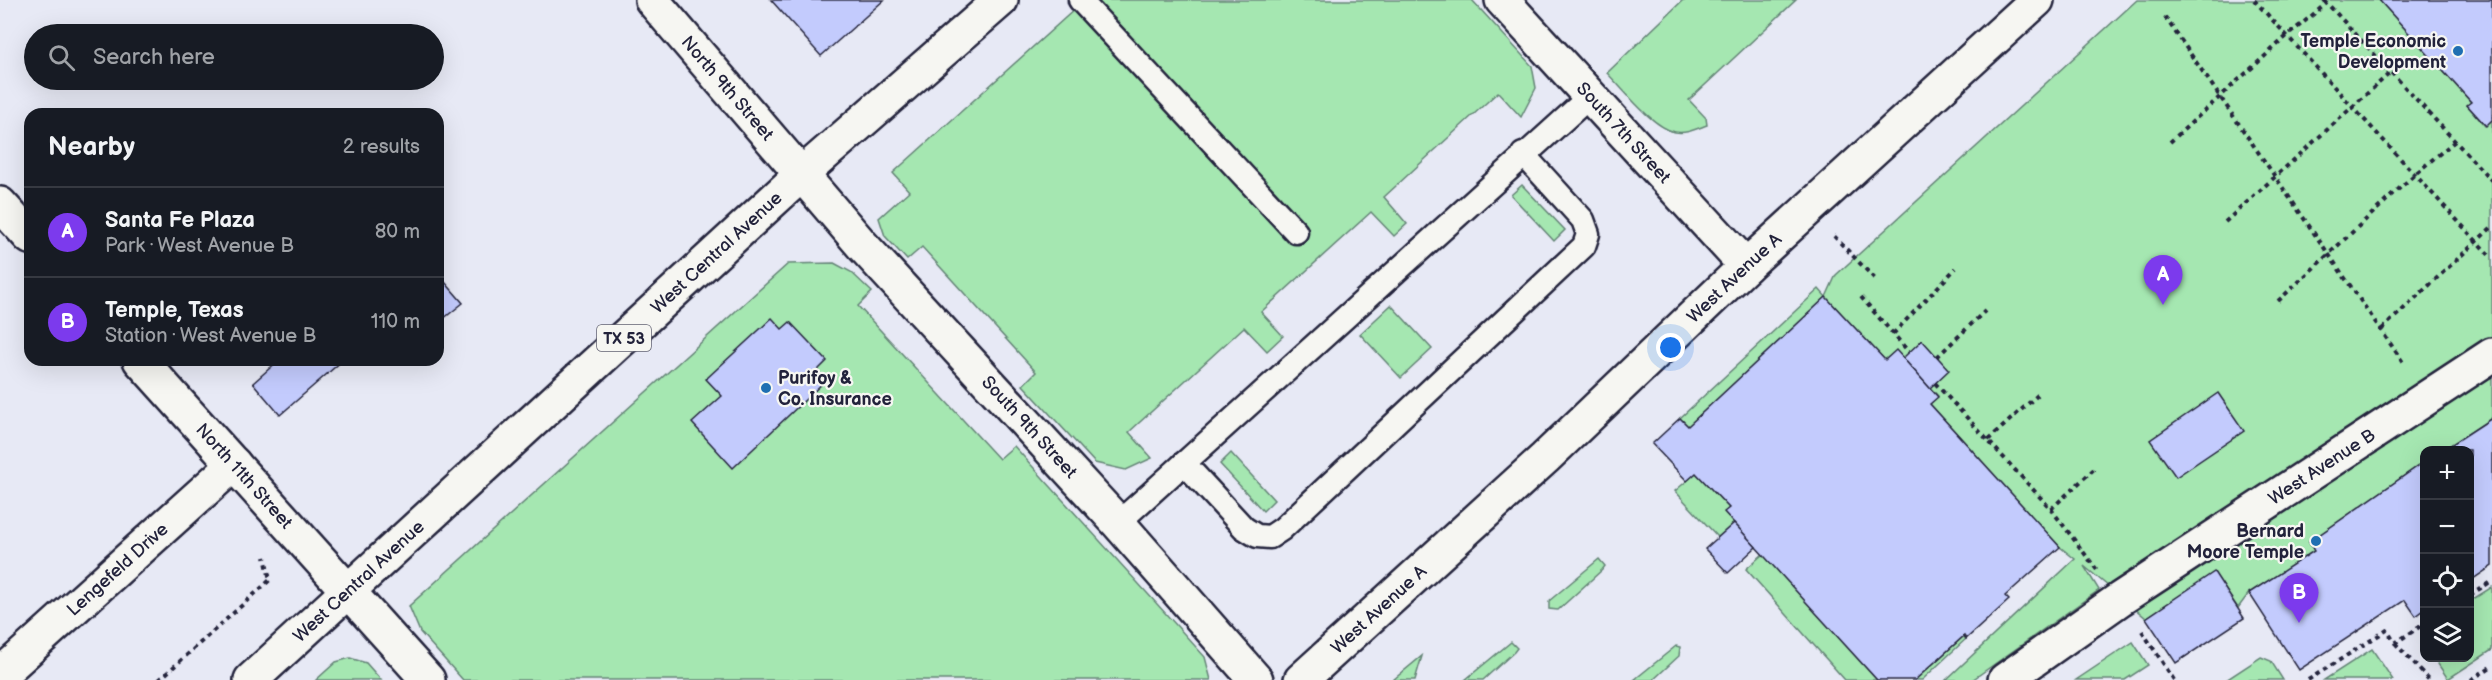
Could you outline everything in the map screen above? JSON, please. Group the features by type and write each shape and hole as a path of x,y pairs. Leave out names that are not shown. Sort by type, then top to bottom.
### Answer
{"street":[{"name":"North 9th Street","path":"652,0 803,173"},
{"name":"West Central Avenue","path":"251,680 803,173 1001,0"},
{"name":"South 7th Street","path":"1502,0 1746,266"},
{"name":"West Avenue A","path":"1301,680 1545,458 1746,266 2037,0"},
{"name":"South 9th Street","path":"803,173 862,245 1118,523 1256,680"},
{"path":"0,204 24,230"},
{"name":"West Avenue B","path":"2005,680 2120,599 2492,355"},
{"name":"North 11th Street","path":"145,366 428,680"},
{"name":"Lengefeld Drive","path":"0,675 234,464"}],"lane":[{"path":"1080,0 1296,232"},
{"path":"1118,523 1523,154 1589,97"},
{"path":"1184,463 1250,533 1270,537 1282,529 1584,246 1588,234 1583,220 1523,154"}],"path":[{"path":"2254,0 2492,258"},
{"path":"2170,142 2326,2 2492,181"},
{"path":"2165,16 2382,329 2427,399"},
{"path":"2225,222 2391,72"},
{"path":"2278,301 2415,174 2455,141"},
{"path":"2382,329 2492,227"},
{"path":"1827,229 1878,281"},
{"path":"1893,334 1956,268"},
{"path":"1861,297 1909,352"},
{"path":"1937,357 1985,311"},
{"path":"1935,383 2051,509 2100,574"},
{"path":"1988,440 2041,392"},
{"path":"2051,509 2094,469"},
{"path":"159,680 270,580 263,551"},
{"path":"2474,592 2492,581"},
{"path":"2136,622 2174,680"},
{"path":"2395,643 2420,627"},
{"path":"2308,680 2387,630 2395,643 2429,680"},
{"path":"2471,680 2492,666"}],"green space":[{"path":"1085,0 1472,0 1532,66 1536,88 1521,117 1498,92 1384,197 1407,224 1394,236 1371,212 1261,312 1283,336 1267,351 1244,327 1129,432 1152,458 1126,470 1095,463 1023,385 1036,372 922,247 907,260 885,236 879,218 909,191 893,173"},
{"path":"1683,0 1796,0 1689,100 1706,118 1707,125 1691,131 1675,132 1666,129 1648,116 1607,73"},
{"path":"2137,0 2379,0 2471,102 2467,105 2485,126 2492,120 2492,418 2449,446 2420,446 2420,465 2309,542 2314,551 2249,593 2238,608 2214,573 2146,618 2084,566 2099,590 1972,680 1946,680 2075,559 2060,547 1930,404 1938,396 1896,351 1885,360 1826,297 1836,275"},
{"path":"1522,185 1565,230 1554,241 1511,195"},
{"path":"834,263 851,272 872,292 858,306 999,459 1014,446 1205,657 1211,680 463,680 420,632 409,606 788,264"},
{"path":"1819,289 1826,297 1688,426 1680,418"},
{"path":"1391,305 1432,349 1401,378 1360,334"},
{"path":"1231,453 1274,500 1263,511 1220,464"},
{"path":"1696,473 1729,508 1725,512 1734,523 1718,537 1675,491"},
{"path":"1763,554 1877,680 1845,680 1746,569"},
{"path":"1599,559 1605,566 1602,570 1558,610 1549,609 1549,601"},
{"path":"2492,587 2492,650 2474,662 2474,608 2474,598"},
{"path":"1964,636 1966,639 1922,680 1915,680"},
{"path":"1511,642 1517,648 1483,680 1465,680"},
{"path":"2133,642 2148,665 2125,680 2076,680"},
{"path":"1676,646 1680,647 1679,656 1653,680 1634,680"},
{"path":"2372,649 2393,680 2324,680"},
{"path":"1422,656 1415,680 1393,680"},
{"path":"2261,657 2271,661 2283,680 2226,680"},
{"path":"350,658 366,663 381,680 316,680 336,662"},
{"path":"2437,662 2474,662 2448,679"}],"building":[{"path":"771,0 884,0 821,56"},
{"name":"Temple Economic Development","path":"2379,0 2492,0 2492,120 2486,126 2467,105 2471,102"},
{"path":"444,281 463,303 444,318"},
{"path":"1826,297 1885,360 1896,350 1938,397 1930,404 2060,547 2005,596 2009,600 1966,639 1964,636 1915,680 1877,680 1724,512 1729,508 1696,473 1687,481 1652,444 1680,418 1688,426"},
{"name":"Purifoy & Co. Insurance","path":"772,318 782,329 790,322 827,361 817,371 826,380 733,468 692,423 722,396 706,379"},
{"path":"1922,340 1949,370 1930,388 1903,358"},
{"path":"272,366 336,366 280,415 253,383"},
{"path":"2218,393 2244,431 2176,477 2150,440"},
{"path":"2492,418 2492,566 2474,578 2474,446 2449,446"},
{"path":"2420,465 2420,613 2416,616 2405,600 2299,670 2249,593 2314,551 2309,542"},
{"path":"1734,523 1756,547 1728,573 1705,549"},
{"path":"2214,572 2244,618 2176,663 2146,618"}],"place":[{"name":"Temple Economic Development","path":"2458,51"},
{"name":"Santa Fe Plaza","path":"2163,305"},
{"name":"Purifoy & Co. Insurance","path":"766,388"},
{"name":"Bernard Moore Temple","path":"2316,541"},
{"name":"Temple, Texas","path":"2299,623"}]}
